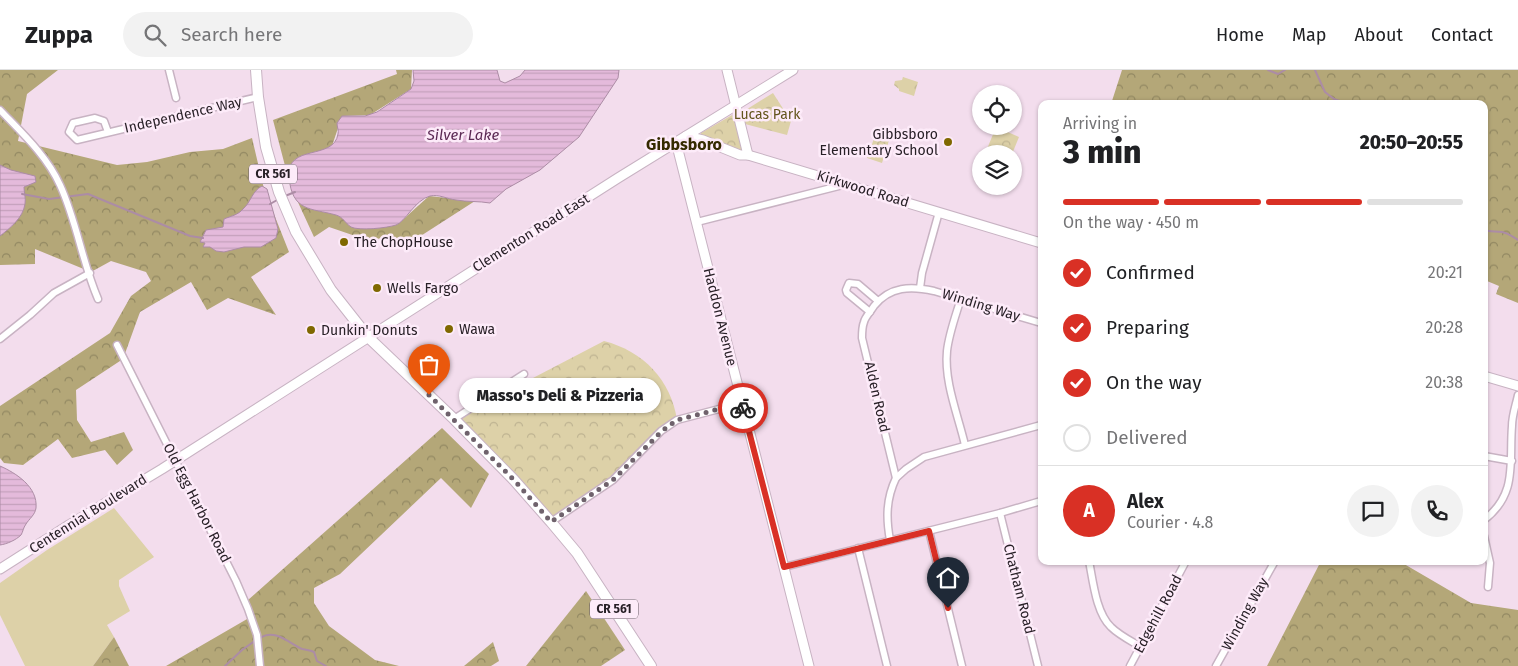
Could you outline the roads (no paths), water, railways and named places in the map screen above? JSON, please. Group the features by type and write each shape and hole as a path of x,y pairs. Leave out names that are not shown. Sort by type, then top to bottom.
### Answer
{"main road":[{"name":"CR 561","path":"256,70 266,147 287,214 308,254 329,287 368,337 454,419 514,480 551,522 577,553 651,666"}],"street":[{"path":"169,70 176,98"},
{"path":"727,70 748,155"},
{"name":"Clementon Road East","path":"176,460 676,142 793,70"},
{"name":"Independence Way","path":"108,132 104,121 95,118 73,123 69,132 77,140 258,97"},
{"path":"0,110 39,151 60,184 73,218 98,299"},
{"name":"Kirkwood Road","path":"686,136 703,140 740,155 748,155 1038,242"},
{"name":"Haddon Avenue","path":"676,142 809,666"},
{"path":"697,222 845,184"},
{"path":"920,288 922,273 939,212"},
{"path":"0,339 54,293 74,280 90,274"},
{"path":"870,312 847,293 846,290 849,282 858,284 878,301"},
{"name":"Winding Way","path":"920,288 961,298 1038,322"},
{"name":"Alden Road","path":"896,478 862,338 864,322 878,301 891,292 900,289 920,288"},
{"path":"961,298 948,343 947,371 965,445"},
{"name":"Old Egg Harbor Road","path":"117,345 247,605 257,635 260,666"},
{"path":"454,419 524,374"},
{"path":"1488,377 1518,386"},
{"path":"1488,517 1504,497 1510,478 1512,425 1518,395"},
{"path":"551,522 613,480 662,431 677,420 742,403"},
{"path":"890,540 886,512 890,494 896,478 906,469 924,457 1038,426"},
{"path":"1488,457 1512,461"},
{"name":"Centennial Boulevard","path":"0,569 176,460"},
{"path":"784,567 1038,502"},
{"name":"Chatham Road","path":"1000,513 1038,666"},
{"path":"929,531 962,666"},
{"path":"858,548 887,666"},
{"path":"1488,553 1490,562 1488,587"},
{"path":"1090,565 1101,613 1106,622 1117,632 1141,647"},
{"name":"Edgehill Road","path":"1130,666 1184,565"},
{"name":"Winding Way","path":"1216,666 1272,565"}],"water":[{"name":"Silver Lake","path":"413,70 497,70 500,81 505,83 520,76 525,70 619,70 618,78 579,137 540,170 506,189 490,203 430,196 415,206 396,225 366,229 351,227 338,216 311,209 299,203 294,197 289,177 290,166 295,160 320,151 335,142 338,133 337,123 342,116 365,116 377,112 411,89 414,81"},
{"path":"0,165 35,176 36,182 24,187 25,202 22,214 0,236"},
{"path":"262,186 267,189 278,229 276,238 261,247 244,247 224,252 216,251 210,247 203,247 205,243 200,242 206,230 223,227 224,219 241,211"},
{"path":"0,466 19,477 30,487 36,500 36,508 21,535 11,542 0,545"}],"waterway":[{"path":"1268,70 1278,74 1285,70"},
{"path":"1315,70 1325,92 1337,100"},
{"path":"285,196 295,192"},
{"path":"22,194 49,199 88,194 190,236 203,238"},
{"path":"270,204 279,199"},
{"path":"1488,231 1504,233 1518,240"},
{"path":"260,638 265,635 281,637 302,649 314,652 317,661 326,666"},
{"path":"225,666 256,640"}],"place":[{"name":"Gibbsboro Elementary School","path":"948,142"},
{"name":"The ChopHouse","path":"344,242"},
{"name":"Wells Fargo","path":"377,288"},
{"name":"Wawa","path":"449,329"},
{"name":"Dunkin' Donuts","path":"311,330"},
{"name":"Masso's Deli & Pizzeria","path":"429,395"}],"district":[{"name":"Gibbsboro","path":"684,144"}],"park label":[{"name":"Lucas Park","path":"767,114"}]}
